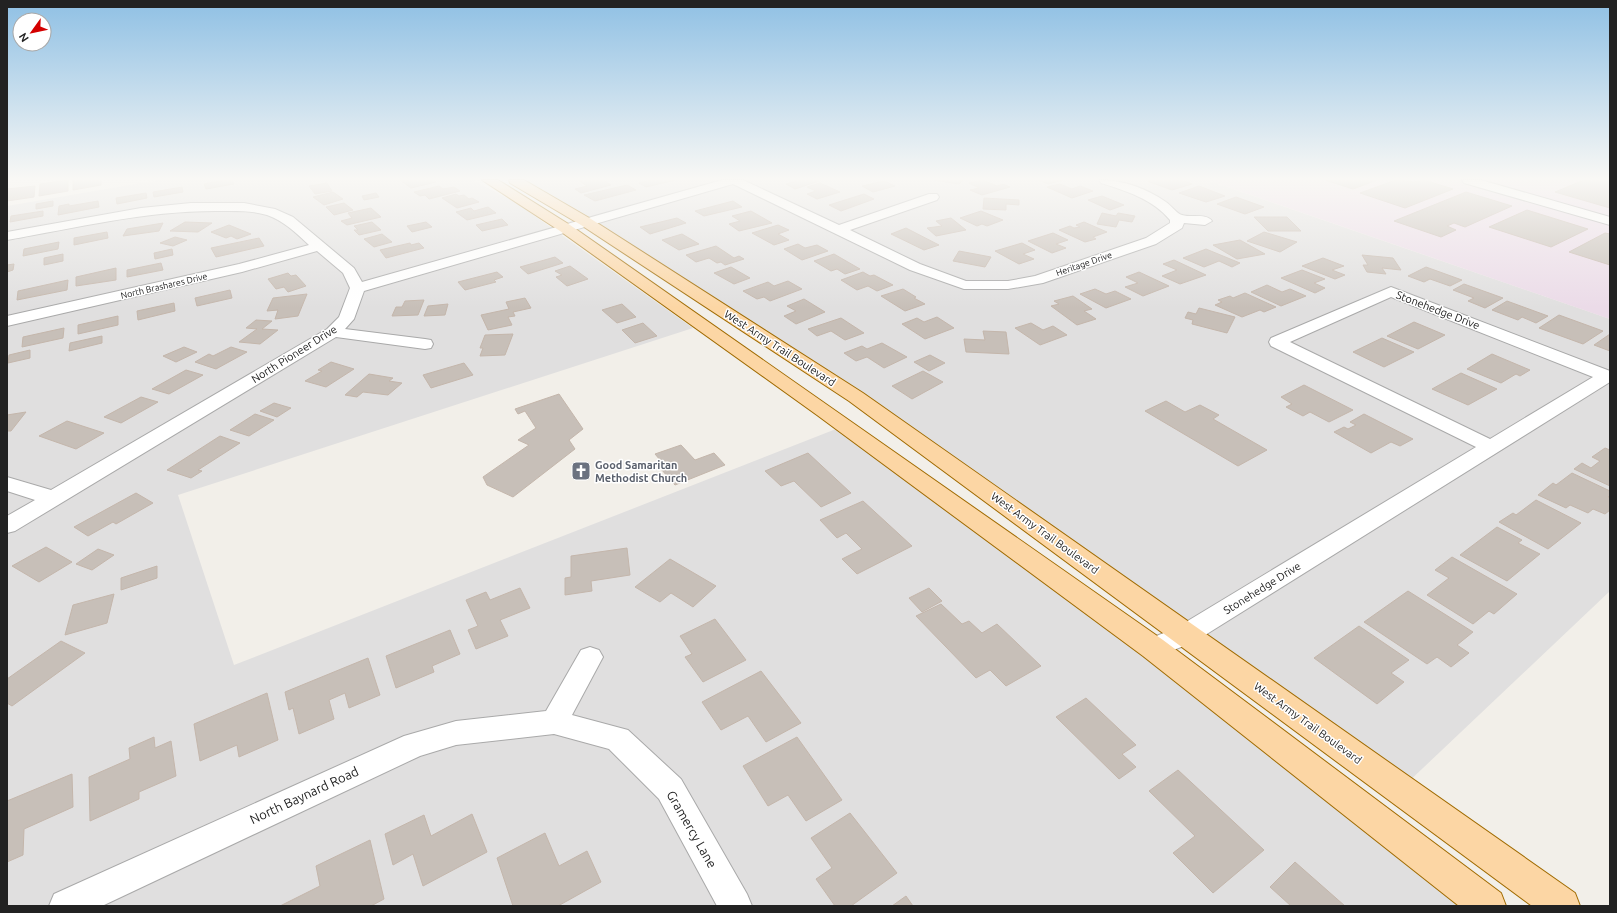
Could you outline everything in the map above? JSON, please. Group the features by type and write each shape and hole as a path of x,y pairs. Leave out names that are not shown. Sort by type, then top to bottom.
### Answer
{"main road":[{"path":"556,223 824,411 1153,648 1488,906"},
{"name":"West Army Trail Boulevard","path":"587,223 856,397 1562,906"},
{"path":"824,411 856,397"}],"street":[{"path":"7,236 82,223"},
{"path":"291,223 349,271 358,288 584,223"},
{"name":"Heritage Drive","path":"823,223 915,267 964,285 1008,286 1038,280 1144,244 1151,241 1177,223"},
{"path":"838,230 859,223"},
{"name":"North Brashares Drive","path":"7,320 242,268 320,246"},
{"path":"976,303 980,286"},
{"name":"North Pioneer Drive","path":"7,526 333,332 346,319 358,288"},
{"name":"Stonehedge Drive","path":"1153,648 1185,635 1607,376 1391,292 1277,342 1491,447"},
{"path":"333,332 425,344"},
{"path":"7,484 53,498"},
{"path":"554,722 590,657"},
{"name":"North Baynard Road","path":"66,906 414,745 456,734 554,722"},
{"name":"Gramercy Lane","path":"554,722 618,739 670,789 735,906"}],"shaded area":[{"path":"7,223 544,223 693,328 178,495 234,665 836,429 1144,653 1469,906 7,906"},
{"path":"593,223 1331,223 1610,319 1610,591 1404,786"},
{"path":"1331,223 1610,223 1610,319"}],"building":[{"path":"163,223 159,231 123,236 127,229"},
{"path":"184,223 212,223 198,232 170,231"},
{"path":"343,223 357,223 347,225"},
{"path":"373,223 381,230 359,235 354,230 358,230 354,226"},
{"path":"427,223 432,227 412,232 407,226"},
{"path":"486,223 506,223 508,225 482,231 476,225"},
{"path":"658,223 686,223 650,234 640,227"},
{"path":"734,223 772,223 739,231 729,224"},
{"path":"938,223 957,223 966,230 936,236 927,228 942,226"},
{"path":"970,223 996,223 987,226 982,224 977,226"},
{"path":"1085,223 1107,232 1093,237 1096,239 1085,242 1059,230 1070,226 1074,228 1080,227 1076,225"},
{"path":"1098,223 1118,223 1116,227 1097,224"},
{"path":"1260,223 1293,223 1301,231 1268,231"},
{"path":"1399,223 1475,223 1465,227 1454,223 1447,226 1456,230 1441,237"},
{"path":"1499,223 1567,223 1588,229 1551,247 1489,227"},
{"path":"229,225 251,234 237,239 231,236 226,238 211,232"},
{"path":"778,225 789,230 778,234 789,240 774,245 752,233"},
{"path":"906,228 939,245 924,250 891,234"},
{"path":"107,232 108,238 74,245 74,238"},
{"path":"1264,232 1297,242 1280,252 1247,241"},
{"path":"1053,233 1068,240 1056,244 1066,248 1052,253 1028,241"},
{"path":"1605,233 1610,234 1610,265 1569,252"},
{"path":"382,234 392,242 374,247 364,239"},
{"path":"682,234 699,244 679,250 662,240"},
{"path":"175,237 187,240 173,246 160,243"},
{"path":"259,238 264,246 216,257 211,248"},
{"path":"1240,240 1265,254 1237,259 1213,245"},
{"path":"59,242 58,249 23,256 24,249"},
{"path":"410,243 411,245 419,243 424,248 386,258 380,250"},
{"path":"1022,243 1035,250 1023,254 1034,259 1019,264 995,251"},
{"path":"798,244 805,248 817,245 828,251 802,260 784,249"},
{"path":"716,246 734,258 739,256 744,259 725,265 721,262 717,263 709,258 696,262 686,255"},
{"path":"172,249 173,255 155,259 154,253"},
{"path":"1206,249 1240,263 1232,267 1219,261 1204,267 1183,258"},
{"path":"959,251 991,257 985,267 953,261"},
{"path":"63,254 63,261 44,265 44,258"},
{"path":"834,254 860,269 845,274 837,269 831,271 814,261"},
{"path":"1362,255 1393,258 1401,270 1382,268 1386,274 1367,272 1363,265 1368,265"},
{"path":"555,257 563,263 528,274 520,267"},
{"path":"1323,258 1344,266 1332,270 1345,275 1335,279 1302,266"},
{"path":"1174,260 1206,275 1180,284 1162,276 1177,270 1163,264"},
{"path":"161,263 163,270 127,277 127,270"},
{"path":"14,264 13,270 7,272 7,265"},
{"path":"570,266 588,279 567,286 556,277 562,275 555,271"},
{"path":"731,267 750,278 734,284 714,273"},
{"path":"1426,267 1462,280 1450,286 1430,279 1424,282 1408,276"},
{"path":"116,268 116,280 76,286 76,277"},
{"path":"1302,270 1325,279 1314,283 1325,288 1315,293 1281,278"},
{"path":"497,272 503,277 494,280 496,282 465,290 458,282"},
{"path":"863,272 870,276 874,275 893,285 877,291 868,286 857,290 841,280"},
{"path":"1139,272 1169,286 1143,296 1125,287 1138,283 1126,277"},
{"path":"288,273 291,276 296,275 306,286 288,292 284,287 276,289 268,279"},
{"path":"68,280 67,290 17,300 18,291"},
{"path":"788,281 802,289 770,301 764,297 757,299 743,291 768,282 774,286"},
{"path":"1464,284 1503,298 1485,308 1468,301 1474,298 1453,290"},
{"path":"1267,285 1282,292 1290,289 1306,296 1281,306 1251,292"},
{"path":"903,289 916,297 914,298 925,304 905,311 881,296"},
{"path":"1095,289 1106,294 1115,291 1131,299 1106,308 1080,294"},
{"path":"230,290 232,298 197,306 195,298"},
{"path":"1245,293 1276,307 1264,312 1260,310 1242,317 1215,305 1222,302 1218,300 1230,296 1233,298"},
{"path":"307,294 298,316 275,319 278,310 267,311 273,298"},
{"path":"1073,296 1092,309 1084,311 1096,319 1077,325 1051,306 1059,304 1054,301"},
{"path":"525,298 531,308 513,312 515,316 508,317 512,325 488,330 481,315 509,309 506,302"},
{"path":"804,299 825,312 796,324 784,316 796,311 787,306"},
{"path":"424,300 418,315 392,316 396,307 402,307 405,301"},
{"path":"1507,301 1548,316 1536,323 1522,317 1518,320 1492,310"},
{"path":"174,303 175,311 138,320 137,311"},
{"path":"448,304 445,315 424,316 428,306"},
{"path":"622,304 636,317 617,323 602,310"},
{"path":"1199,308 1235,317 1227,333 1192,324 1193,320 1185,318 1188,312 1196,314"},
{"path":"1559,315 1603,331 1583,344 1539,328"},
{"path":"118,316 118,325 78,334 78,325"},
{"path":"937,317 954,328 925,339 902,324 917,318 924,322"},
{"path":"841,318 864,333 845,340 831,331 817,336 808,329"},
{"path":"256,320 272,321 262,329 278,330 260,344 239,342 257,329 246,328"},
{"path":"1414,322 1445,335 1418,349 1387,336"},
{"path":"643,323 657,336 635,343 622,330"},
{"path":"1031,323 1043,330 1053,326 1067,335 1040,345 1015,328"},
{"path":"64,328 63,338 22,347 23,337"},
{"path":"983,331 1006,332 1009,354 966,352 964,339 985,340"},
{"path":"513,334 505,355 480,356 483,348 480,348 485,335"},
{"path":"1610,334 1610,351 1594,345"},
{"path":"102,336 102,343 69,351 70,343"},
{"path":"1382,338 1414,352 1384,367 1353,352"},
{"path":"882,343 907,357 884,368 867,357 856,361 844,353 862,346 867,349"},
{"path":"184,347 197,352 176,362 163,356"},
{"path":"231,347 247,352 216,369 195,362 209,354 213,356"},
{"path":"30,350 30,358 8,363 9,355"},
{"path":"1492,354 1530,370 1520,376 1516,374 1501,383 1467,369"},
{"path":"930,355 945,363 929,371 914,362"},
{"path":"331,362 354,369 326,387 305,381 322,371 318,370"},
{"path":"464,363 473,375 431,388 423,375"},
{"path":"186,370 203,375 169,394 152,389"},
{"path":"923,371 943,382 912,399 892,386"},
{"path":"1461,373 1497,389 1468,405 1432,389"},
{"path":"369,374 393,378 389,381 402,383 388,395 363,392 357,397 345,395"},
{"path":"1304,385 1353,410 1329,422 1310,412 1303,416 1286,407 1292,404 1281,397"},
{"path":"559,394 583,429 569,440 575,449 513,497 487,485 483,477 529,445 518,440 536,428 525,411 518,414 515,409"},
{"path":"141,397 158,402 121,423 104,417"},
{"path":"1166,401 1185,412 1200,405 1219,415 1213,419 1267,450 1238,466 1145,411"},
{"path":"274,403 291,408 277,417 260,411"},
{"path":"26,412 11,431 7,431 7,415"},
{"path":"255,414 274,420 249,436 230,430"},
{"path":"1364,414 1413,439 1400,446 1391,442 1371,453 1334,432 1344,427 1348,429 1356,425 1350,422"},
{"path":"67,421 104,433 76,449 39,436"},
{"path":"220,436 240,443 198,470 202,471 191,478 167,470"},
{"path":"681,445 695,460 714,453 725,465 675,485 661,469 666,467 655,454"},
{"path":"1605,448 1610,450 1610,486 1574,469 1582,463 1591,468 1600,461 1592,457"},
{"path":"808,453 851,493 821,507 794,481 781,486 765,471"},
{"path":"1572,473 1610,491 1610,495 1608,497 1610,498 1610,510 1605,514 1593,509 1588,513 1570,505 1566,508 1538,495 1553,483 1556,485"},
{"path":"136,493 153,503 116,524 113,522 88,536 74,527"},
{"path":"1536,500 1581,523 1548,549 1499,522 1513,513 1516,515"},
{"path":"863,501 912,546 857,574 842,559 862,549 846,533 837,538 820,520"},
{"path":"1497,527 1522,540 1518,543 1540,554 1507,581 1460,555"},
{"path":"46,547 72,562 39,582 12,566"},
{"path":"627,548 630,575 591,581 592,591 565,595 565,578 571,577 571,556"},
{"path":"98,549 114,555 92,570 76,564"},
{"path":"1452,557 1517,594 1494,614 1489,611 1473,624 1427,595 1449,578 1435,570"},
{"path":"670,559 716,586 693,607 671,593 660,602 635,587"},
{"path":"157,566 157,578 121,590 121,578"},
{"path":"520,588 530,608 500,620 508,636 476,649 468,630 478,626 466,600 486,592 490,600"},
{"path":"929,588 942,601 922,612 909,598"},
{"path":"1408,591 1473,632 1457,645 1469,653 1451,667 1437,657 1427,664 1364,622"},
{"path":"114,594 107,623 65,635 73,605"},
{"path":"941,604 962,624 969,621 982,633 997,624 1041,666 1006,686 990,670 976,678 916,616"},
{"path":"715,619 746,660 703,682 685,657 692,654 680,636"},
{"path":"1359,626 1409,660 1391,673 1404,682 1377,704 1314,658"},
{"path":"450,630 460,654 432,666 434,672 396,688 386,656"},
{"path":"61,641 85,653 12,706 7,703 7,679"},
{"path":"368,658 380,695 349,708 345,693 329,700 334,719 299,734 293,708 289,710 285,692"},
{"path":"761,671 801,723 766,742 748,716 721,730 702,702"},
{"path":"267,693 278,740 239,757 237,745 200,761 194,724"},
{"path":"1086,698 1136,745 1122,754 1136,767 1119,779 1056,717"},
{"path":"154,737 155,748 171,741 176,776 139,792 139,799 90,821 89,777 130,759 129,748"},
{"path":"797,737 842,800 806,821 788,795 768,806 743,766"},
{"path":"1178,770 1264,850 1213,893 1173,853 1195,836 1149,791"},
{"path":"72,774 73,807 24,829 23,855 7,862 7,801"},
{"path":"850,813 897,873 851,906 835,906 816,879 832,868 811,838"},
{"path":"472,814 487,852 423,886 413,854 393,865 385,834 424,815 431,836"},
{"path":"545,833 559,866 587,851 601,882 558,906 513,906 497,858"},
{"path":"370,840 384,899 371,906 280,906 320,886 316,866"},
{"path":"1295,862 1345,906 1291,906 1270,887"},
{"path":"906,896 913,906 892,906"}],"place":[{"name":"Good Samaritan Methodist Church","path":"581,471"}]}
